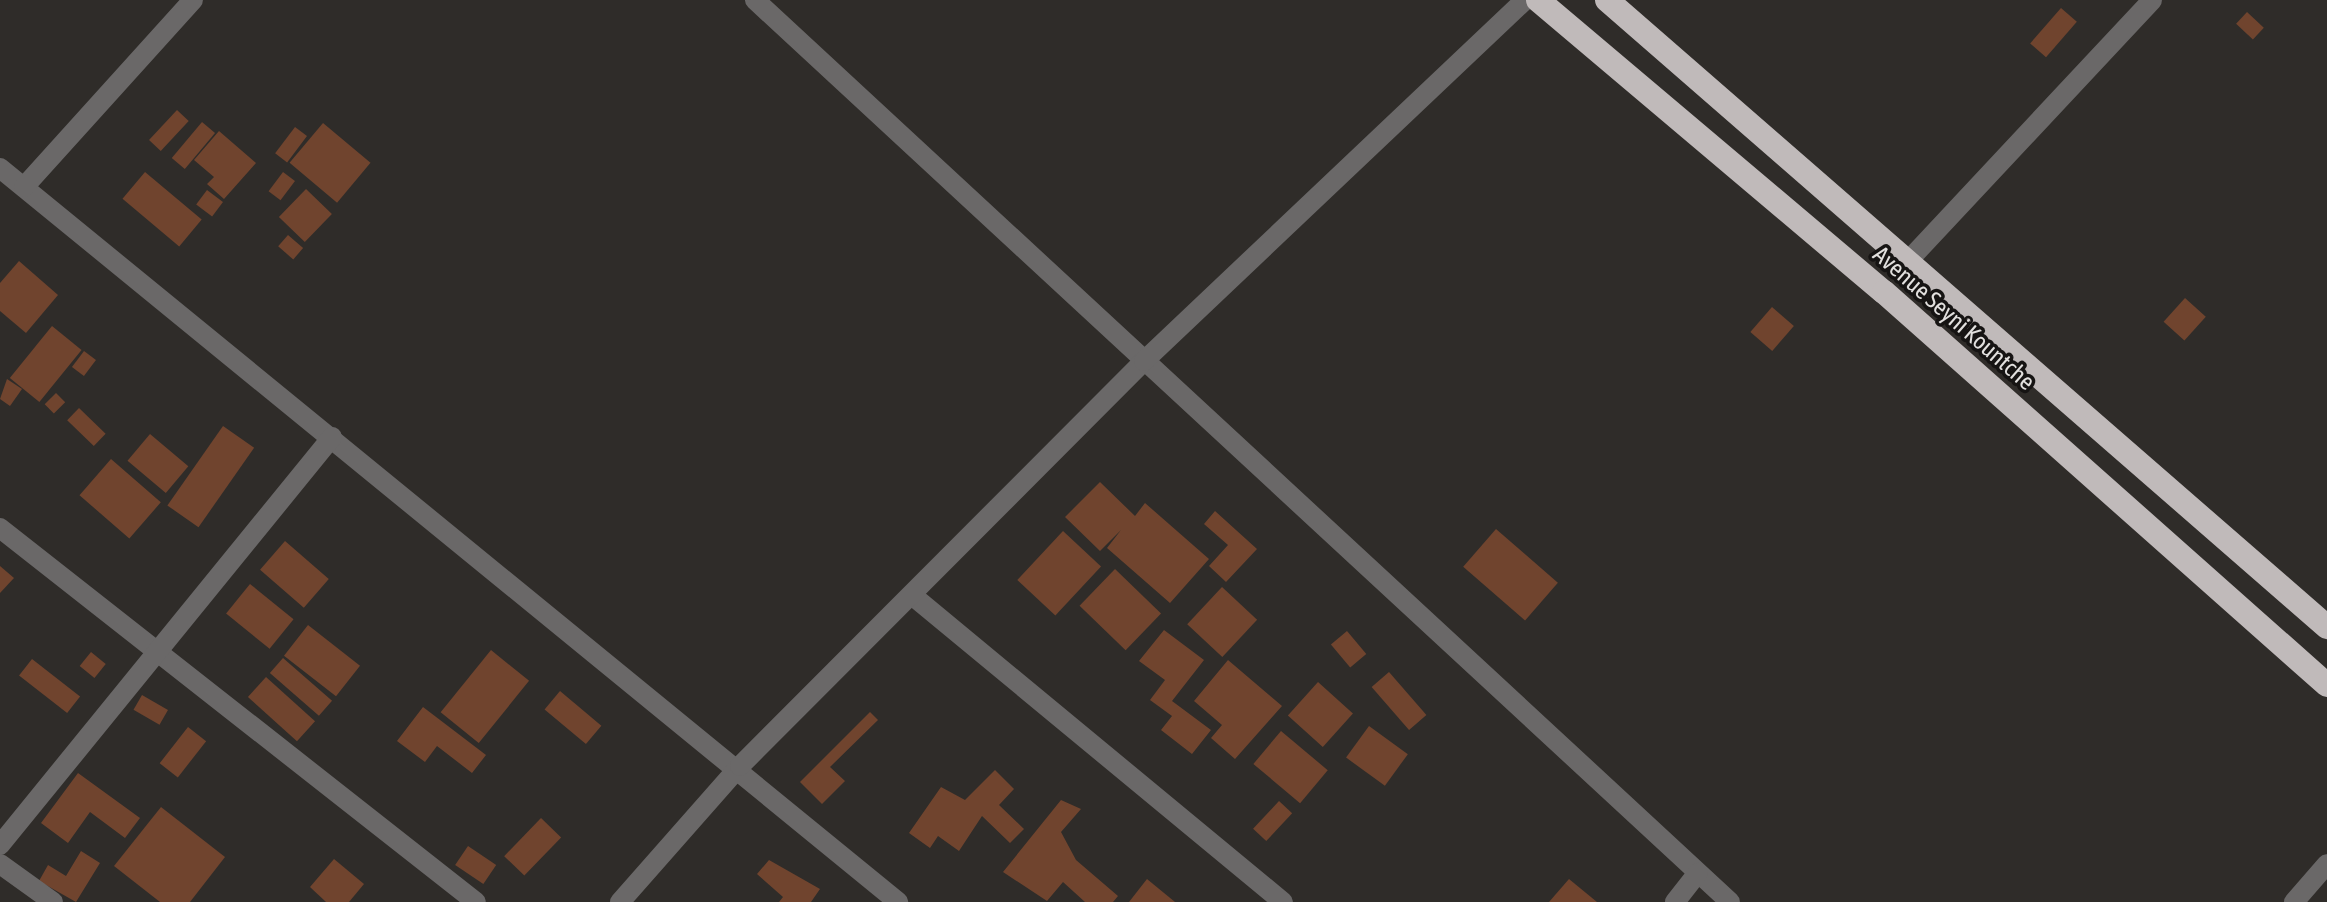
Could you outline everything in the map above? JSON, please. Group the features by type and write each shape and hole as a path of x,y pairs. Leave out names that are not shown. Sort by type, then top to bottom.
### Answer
{"highway":[{"name":"Avenue Seyni Kountche","path":"1538,0 1895,302 2327,685"},
{"name":"Avenue Seyni Kountche","path":"1607,0 2327,627"}],"street":[{"path":"24,187 193,0"},
{"path":"755,0 1730,902"},
{"path":"620,902 740,766 913,596 1144,361 1525,0"},
{"path":"1908,261 2152,0"},
{"path":"0,168 740,766 898,902"},
{"path":"0,845 151,650 332,437"},
{"path":"0,528 151,650 476,902"},
{"path":"913,596 1283,902"},
{"path":"0,864 53,902"},
{"path":"2294,902 2327,864"},
{"path":"1675,902 1698,873"}],"building":[{"path":"2061,8 2077,22 2046,57 2030,43"},
{"path":"2247,12 2264,28 2253,39 2236,24"},
{"path":"177,110 189,121 161,151 149,140"},
{"path":"202,122 215,133 185,169 172,158"},
{"path":"323,123 370,163 337,203 290,163"},
{"path":"295,127 307,136 287,162 275,153"},
{"path":"219,131 256,163 224,199 207,184 214,177 194,160"},
{"path":"145,172 202,220 179,246 123,199"},
{"path":"283,172 295,181 281,200 269,191"},
{"path":"306,189 332,214 305,242 279,217"},
{"path":"207,190 223,202 212,216 196,204"},
{"path":"288,235 303,248 293,259 278,246"},
{"path":"19,261 58,295 26,333 0,311 0,283"},
{"path":"2185,298 2206,317 2184,341 2164,322"},
{"path":"1772,307 1794,326 1772,351 1750,332"},
{"path":"52,326 82,350 39,402 10,378"},
{"path":"84,351 96,360 84,376 72,367"},
{"path":"7,379 22,389 10,406 0,399"},
{"path":"56,393 65,402 54,414 45,404"},
{"path":"79,408 106,434 94,446 67,420"},
{"path":"223,426 254,448 198,527 167,505"},
{"path":"150,434 188,466 166,493 128,461"},
{"path":"111,459 161,502 129,539 80,495"},
{"path":"1100,482 1135,516 1145,503 1209,559 1170,603 1107,548 1121,530 1100,551 1065,517"},
{"path":"1215,511 1257,549 1226,582 1209,566 1228,545 1204,524"},
{"path":"1496,529 1558,583 1525,621 1463,567"},
{"path":"1063,531 1101,566 1055,615 1017,580"},
{"path":"285,541 329,579 304,608 260,570"},
{"path":"0,566 14,578 0,593"},
{"path":"1115,569 1161,613 1126,650 1080,606"},
{"path":"250,584 294,619 270,649 226,614"},
{"path":"1222,587 1257,620 1222,657 1187,624"},
{"path":"308,625 360,666 336,696 284,656"},
{"path":"1164,630 1204,660 1172,701 1211,730 1192,754 1161,730 1172,716 1150,700 1165,680 1139,661"},
{"path":"1347,631 1366,654 1350,667 1331,644"},
{"path":"491,650 529,681 479,743 441,712"},
{"path":"91,652 106,664 94,678 80,666"},
{"path":"283,658 332,701 319,716 270,673"},
{"path":"32,659 80,697 67,713 19,676"},
{"path":"1228,660 1282,706 1235,759 1211,738 1222,725 1194,701"},
{"path":"1389,672 1426,715 1409,730 1372,687"},
{"path":"266,677 315,721 297,741 248,697"},
{"path":"1318,682 1353,713 1323,747 1288,715"},
{"path":"560,691 601,726 586,744 545,709"},
{"path":"142,695 168,710 159,725 134,710"},
{"path":"423,707 486,755 472,773 437,746 425,762 397,741"},
{"path":"870,712 878,720 830,767 845,781 822,804 800,782"},
{"path":"1369,726 1408,754 1385,786 1346,758"},
{"path":"188,727 206,741 178,777 160,763"},
{"path":"1281,731 1328,770 1300,803 1253,764"},
{"path":"995,770 1014,789 999,805 1024,829 1010,843 982,816 959,851 938,836 930,848 909,833 941,787 965,800"},
{"path":"78,773 140,818 125,838 90,812 68,843 41,823"},
{"path":"1061,800 1081,809 1061,832 1076,860 1118,896 1113,902 1085,902 1063,882 1047,901 1003,872"},
{"path":"1279,801 1292,813 1266,841 1253,829"},
{"path":"161,807 225,857 190,902 160,902 114,866"},
{"path":"541,818 561,837 524,876 504,856"},
{"path":"468,846 496,865 483,884 455,865"},
{"path":"81,851 100,863 76,902 39,881 48,865 66,876"},
{"path":"334,859 364,884 349,902 326,902 310,887"},
{"path":"769,860 820,889 811,902 779,902 783,897 757,874"},
{"path":"1147,879 1175,902 1129,902"},
{"path":"1569,879 1597,902 1549,902"}]}
